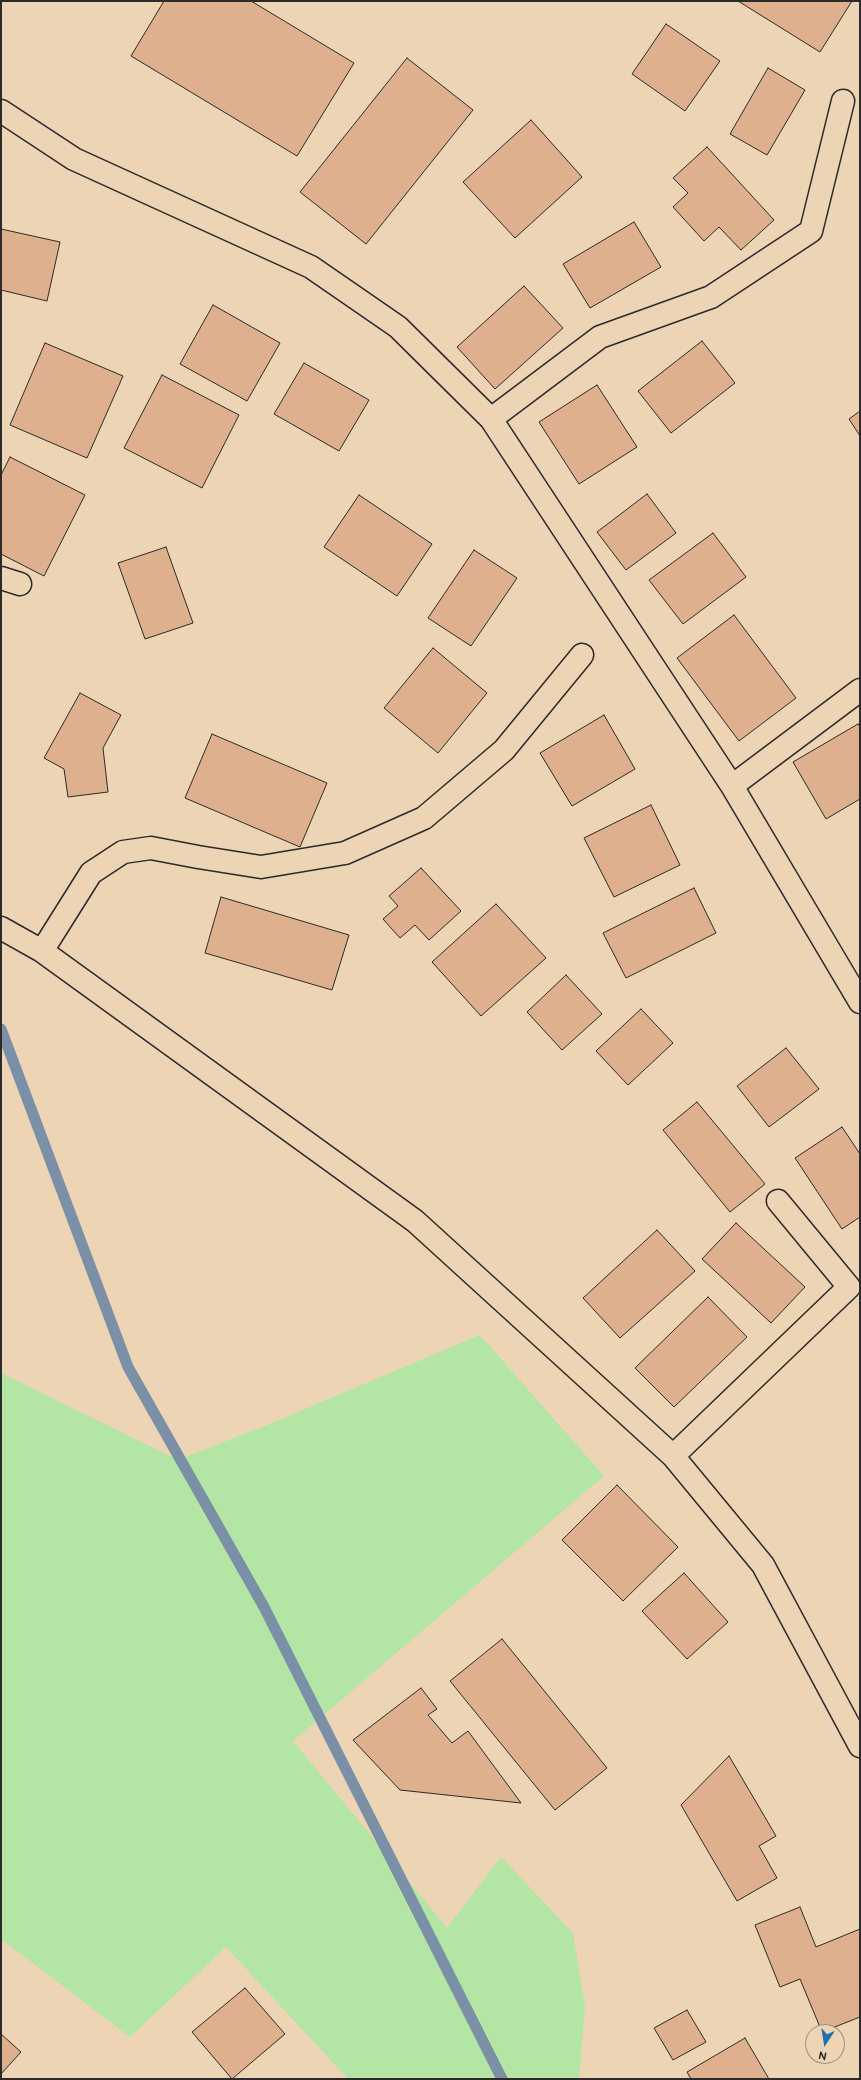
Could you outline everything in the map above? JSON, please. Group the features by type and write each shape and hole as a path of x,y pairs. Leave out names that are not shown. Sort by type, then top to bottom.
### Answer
{"street":[{"path":"491,419 600,337 711,297 811,231 843,102"},
{"path":"1,111 74,159 311,267 398,327 491,419 732,786 854,979 860,1002"},
{"path":"42,951 91,873 122,852 152,848 198,857 261,866 345,852 424,818 504,750 582,655"},
{"path":"732,786 860,690"},
{"path":"1,928 42,951 415,1221 672,1456 763,1565 860,1746"},
{"path":"672,1456 849,1287 778,1201"}],"green space":[{"path":"480,1335 604,1476 293,1741 447,1928 501,1857 573,1933 585,2007 579,2079 348,2079 226,1947 130,2037 1,1939 1,1373 178,1460 272,1423"}],"building":[{"path":"164,1 251,1 354,63 297,156 131,56"},
{"path":"738,1 852,1 820,52"},
{"path":"666,24 720,61 685,111 632,74"},
{"path":"407,58 473,110 366,244 300,192"},
{"path":"768,68 805,90 767,155 730,134"},
{"path":"531,120 582,177 515,238 463,182"},
{"path":"707,147 774,220 741,250 719,227 704,241 673,207 688,193 673,178"},
{"path":"634,222 661,267 590,308 563,264"},
{"path":"1,229 60,242 47,301 1,290"},
{"path":"524,286 563,328 495,389 457,347"},
{"path":"213,305 280,343 247,401 180,364"},
{"path":"702,341 735,383 671,433 638,391"},
{"path":"45,343 123,376 87,458 10,425"},
{"path":"304,363 369,400 339,451 274,414"},
{"path":"162,375 239,415 202,488 124,448"},
{"path":"597,385 637,447 579,484 539,422"},
{"path":"860,411 860,436 849,419"},
{"path":"10,457 85,495 44,576 1,554 1,475"},
{"path":"647,494 676,533 626,570 597,532"},
{"path":"359,495 432,544 397,596 324,547"},
{"path":"713,533 746,577 683,624 649,580"},
{"path":"166,547 193,623 145,639 118,563"},
{"path":"474,550 517,578 471,646 428,618"},
{"path":"734,615 796,698 739,741 677,658"},
{"path":"433,648 487,693 438,753 384,708"},
{"path":"80,693 121,715 103,748 108,792 68,797 64,769 44,758"},
{"path":"604,715 635,769 572,806 540,753"},
{"path":"858,724 860,727 860,799 826,819 793,762"},
{"path":"212,734 327,783 300,847 185,798"},
{"path":"651,805 680,865 614,897 584,838"},
{"path":"421,868 461,911 429,940 415,925 400,938 383,919 398,906 389,896"},
{"path":"694,888 716,933 626,978 603,933"},
{"path":"221,897 349,935 332,990 205,953"},
{"path":"496,904 546,958 481,1016 432,962"},
{"path":"566,975 602,1014 562,1050 527,1012"},
{"path":"641,1009 673,1043 628,1085 596,1051"},
{"path":"786,1048 819,1089 769,1127 737,1086"},
{"path":"697,1102 765,1184 730,1212 663,1130"},
{"path":"842,1127 860,1154 860,1217 842,1229 795,1158"},
{"path":"736,1223 805,1287 771,1323 702,1259"},
{"path":"657,1230 695,1271 620,1338 583,1298"},
{"path":"708,1297 747,1337 674,1407 635,1368"},
{"path":"617,1485 678,1547 623,1601 562,1540"},
{"path":"684,1573 728,1622 687,1659 642,1611"},
{"path":"502,1639 607,1768 555,1810 450,1681"},
{"path":"421,1688 437,1709 428,1715 452,1743 468,1731 521,1803 400,1790 353,1740"},
{"path":"729,1756 776,1836 759,1846 777,1878 737,1901 681,1805"},
{"path":"800,1907 816,1947 860,1929 860,2017 842,2024 819,2024 800,1979 780,1987 755,1925"},
{"path":"245,1988 285,2034 232,2079 192,2032"},
{"path":"687,2010 706,2042 673,2060 654,2028"},
{"path":"1,2034 21,2052 1,2074"},
{"path":"745,2038 769,2079 691,2079 687,2072"}],"waterway":[{"path":"1,1029 128,1367 264,1607 502,2079"}]}
